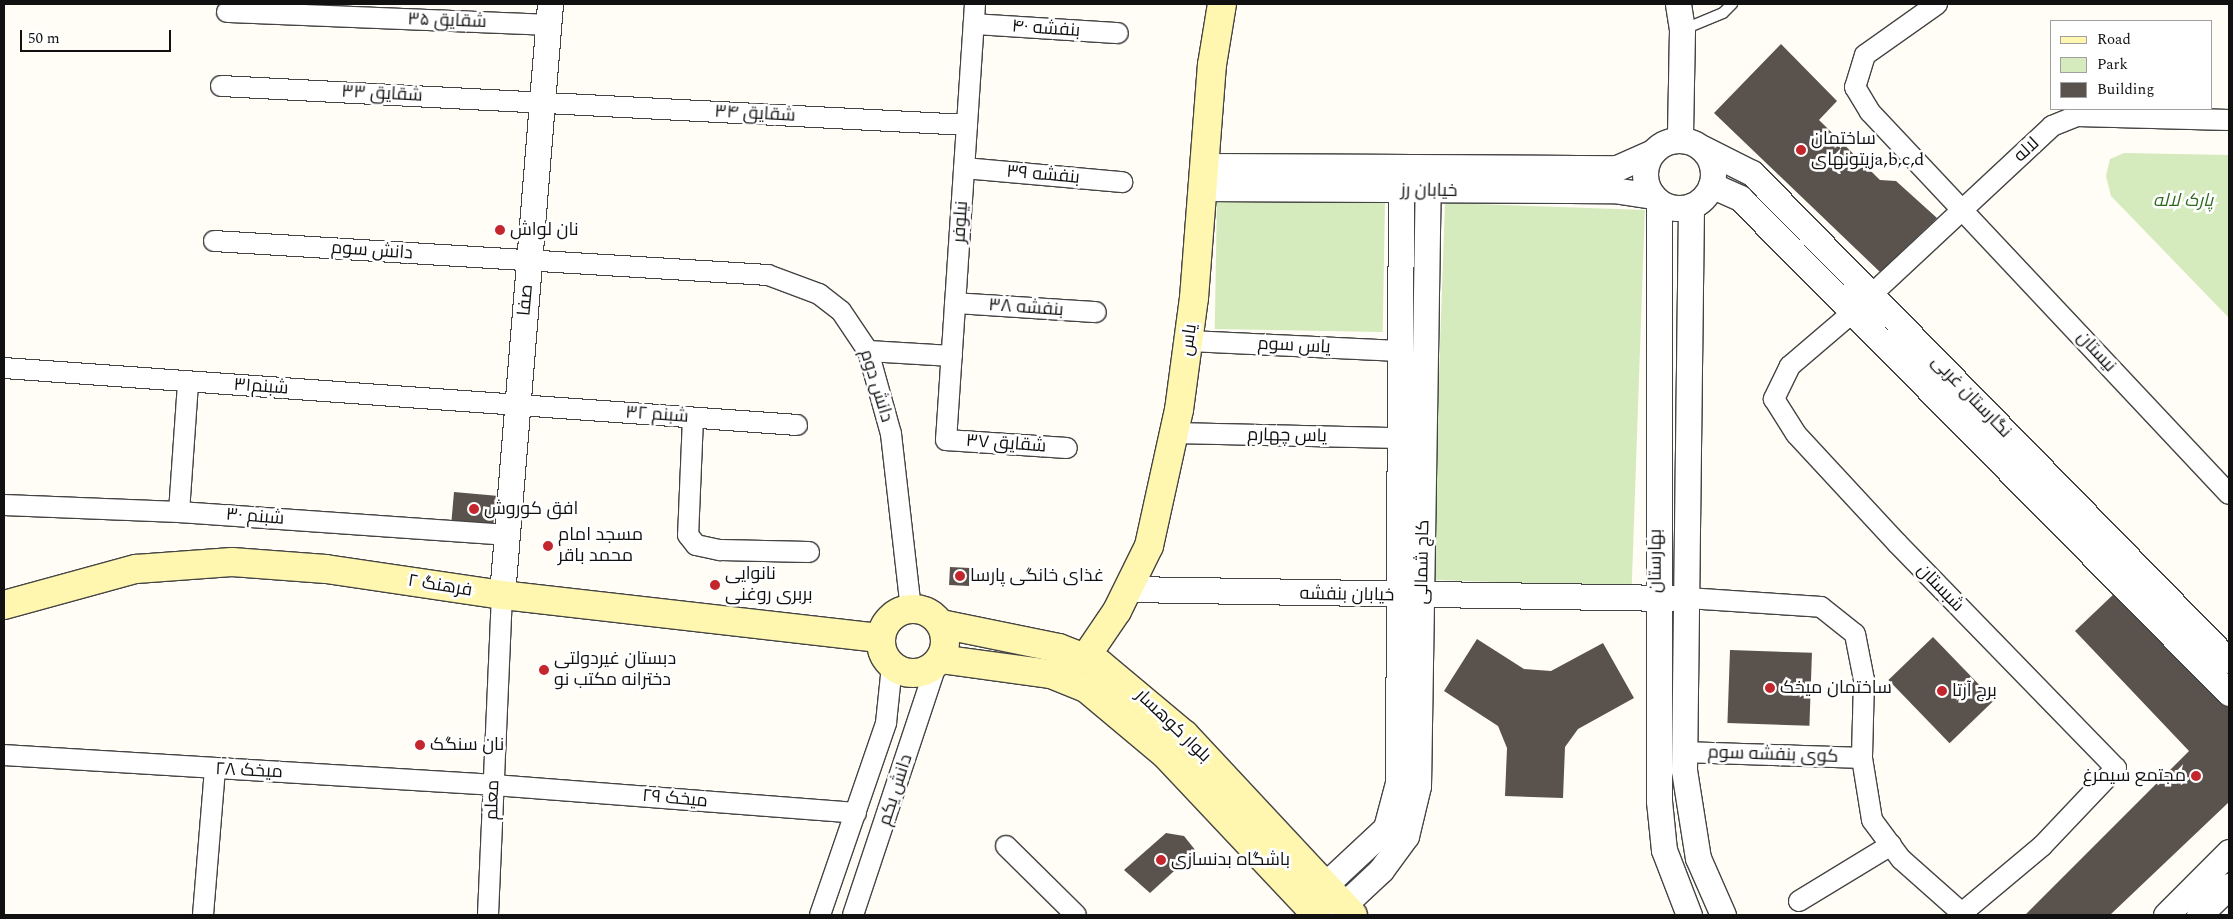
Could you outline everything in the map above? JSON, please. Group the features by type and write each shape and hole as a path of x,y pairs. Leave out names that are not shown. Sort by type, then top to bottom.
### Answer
{"main road":[{"name":"یاس","path":"1085,658 1128,589 1149,546 1174,433 1188,341 1206,177 1212,65 1222,4"},
{"name":"فرهنگ ۲","path":"4,605 136,570 232,562 326,569 502,595 880,638"},
{"path":"911,608 928,612 941,624 946,642 938,662 919,673 892,666 880,638 893,615 911,608"},
{"name":"بلوار کوهسار","path":"941,624 1059,648 1085,658 1135,689 1185,735 1310,905"},
{"name":"بلوار کوهسار","path":"938,662 1051,674 1086,688 1166,755 1310,905 1343,912"}],"street":[{"name":"نیلوفر","path":"946,440 976,4"},
{"path":"1678,4 1682,30 1691,144 1713,168 1711,185 1691,206 1680,208 1656,199 1644,173 1651,152 1691,144"},
{"path":"1682,30 1689,4"},
{"name":"نیستان","path":"1937,4 1865,55 1855,87 1870,112 2229,494"},
{"name":"شقایق ۳۵","path":"227,12 549,14"},
{"name":"صفا","path":"502,595 549,14"},
{"name":"بنفشه ۴۰","path":"974,24 1118,33"},
{"name":"شقایق ۳۳","path":"221,86 542,102"},
{"name":"شقایق ۳۴","path":"542,102 967,125"},
{"name":"لاله","path":"1871,295 2052,126 2077,116 2229,120"},
{"name":"نگارستان غربی","path":"1691,144 1752,173 2229,661"},
{"name":"خیابان رز","path":"1428,181 1617,168 1651,152"},
{"name":"بنفشه ۳۹","path":"964,168 1122,182"},
{"name":"خیابان رز","path":"1206,177 1400,180 1613,190 1656,199"},
{"name":"کاج شمالی","path":"1343,912 1381,870 1406,836 1418,786 1411,596 1400,438 1400,180"},
{"name":"کاج شمالی","path":"1310,905 1386,828 1394,806 1411,596 1428,181"},
{"name":"نگارستان غربی","path":"1711,185 1740,198 2229,693"},
{"name":"بهارستان","path":"1656,199 1656,598 1664,850 1689,915"},
{"name":"بهارستان","path":"1691,206 1684,752 1698,858 1723,915"},
{"name":"دانش سوم","path":"214,241 529,260"},
{"name":"دانش دوم","path":"529,260 768,275 795,282 841,311 868,351 892,444 911,608"},
{"path":"1852,313 1871,295"},
{"name":"بنفشه ۳۸","path":"955,303 1096,312"},
{"name":"شبستان","path":"1852,313 1790,366 1774,398 1796,434 1890,536 2116,768 2042,846 1963,914"},
{"name":"یاس سوم","path":"1188,341 1400,351"},
{"path":"868,351 952,356"},
{"name":"شبنم۳۱","path":"4,368 518,405"},
{"path":"179,512 188,382"},
{"name":"شبنم ۳۲","path":"518,405 797,426"},
{"path":"693,418 688,535 696,545 720,550 809,552"},
{"name":"یاس چهارم","path":"1174,433 1400,438"},
{"name":"شقایق ۳۷","path":"946,440 1067,448"},
{"name":"شبنم ۳۰","path":"4,506 179,512 507,535"},
{"name":"خیابان بنفشه","path":"1128,589 1411,596 1687,598"},
{"name":"معلم","path":"488,915 502,595"},
{"path":"1687,598 1820,607 1854,634 1864,680 1862,758 1872,820 1891,845 1963,914"},
{"name":"دانش یکم","path":"853,915 938,662"},
{"name":"دانش یکم","path":"820,915 886,723 892,666"},
{"name":"کوی بنفشه سوم","path":"1684,752 1862,758"},
{"name":"میخک ۲۸","path":"4,755 214,770 494,784"},
{"path":"203,915 214,770"},
{"name":"میخک ۲۹","path":"494,784 856,813"},
{"path":"1799,901 1891,845"},
{"path":"1006,846 1076,915"},
{"path":"2166,915 2229,852"},
{"path":"2199,915 2229,886"}],"lane":[{"path":"1682,30 1723,13 1732,4"}],"green space":[{"name":"پارک لاله","path":"2124,153 2229,155 2229,318 2111,196 2106,176 2110,159"},
{"path":"1217,199 1385,202 1383,332 1215,329"},
{"path":"1445,203 1645,210 1632,587 1432,580"}],"building":[{"name":"ساختمان زیتونهایa,b,c,d","path":"1781,44 1837,101 1819,120 1880,180 1896,181 1937,218 1880,272 1714,113"},
{"name":"افق کوروش","path":"454,492 496,496 493,527 451,523"},
{"name":"غذای خانگی پارسا","path":"950,567 970,568 969,586 949,585"},
{"name":"مجتمع سیمرغ","path":"2117,591 2229,707 2229,802 2110,915 2025,915 2189,751 2075,631"},
{"name":"برج آرتا","path":"1933,637 1994,700 1950,743 1888,680"},
{"path":"1477,639 1524,669 1551,671 1603,643 1634,698 1578,729 1565,747 1563,798 1505,796 1507,748 1498,726 1444,691"},
{"name":"ساختمان میخک","path":"1730,650 1812,653 1809,726 1727,723"},
{"name":"باشگاه بدنسازی","path":"1166,833 1184,836 1196,851 1150,893 1124,870"}],"place":[{"name":"ساختمان زیتونهایa,b,c,d","path":"1801,150"},
{"name":"نان لواش","path":"500,230"},
{"name":"افق کوروش","path":"474,509"},
{"name":"مسجد امام محمد باقر","path":"548,546"},
{"name":"غذای خانگی پارسا","path":"960,576"},
{"name":"نانوایی بربری روغنی","path":"715,585"},
{"name":"دبستان غیردولتی دخترانه مکتب نو","path":"544,670"},
{"name":"ساختمان میخک","path":"1770,688"},
{"name":"برج آرتا","path":"1942,691"},
{"name":"نان سنگک","path":"420,745"},
{"name":"مجتمع سیمرغ","path":"2196,776"},
{"name":"باشگاه بدنسازی","path":"1161,860"}]}
